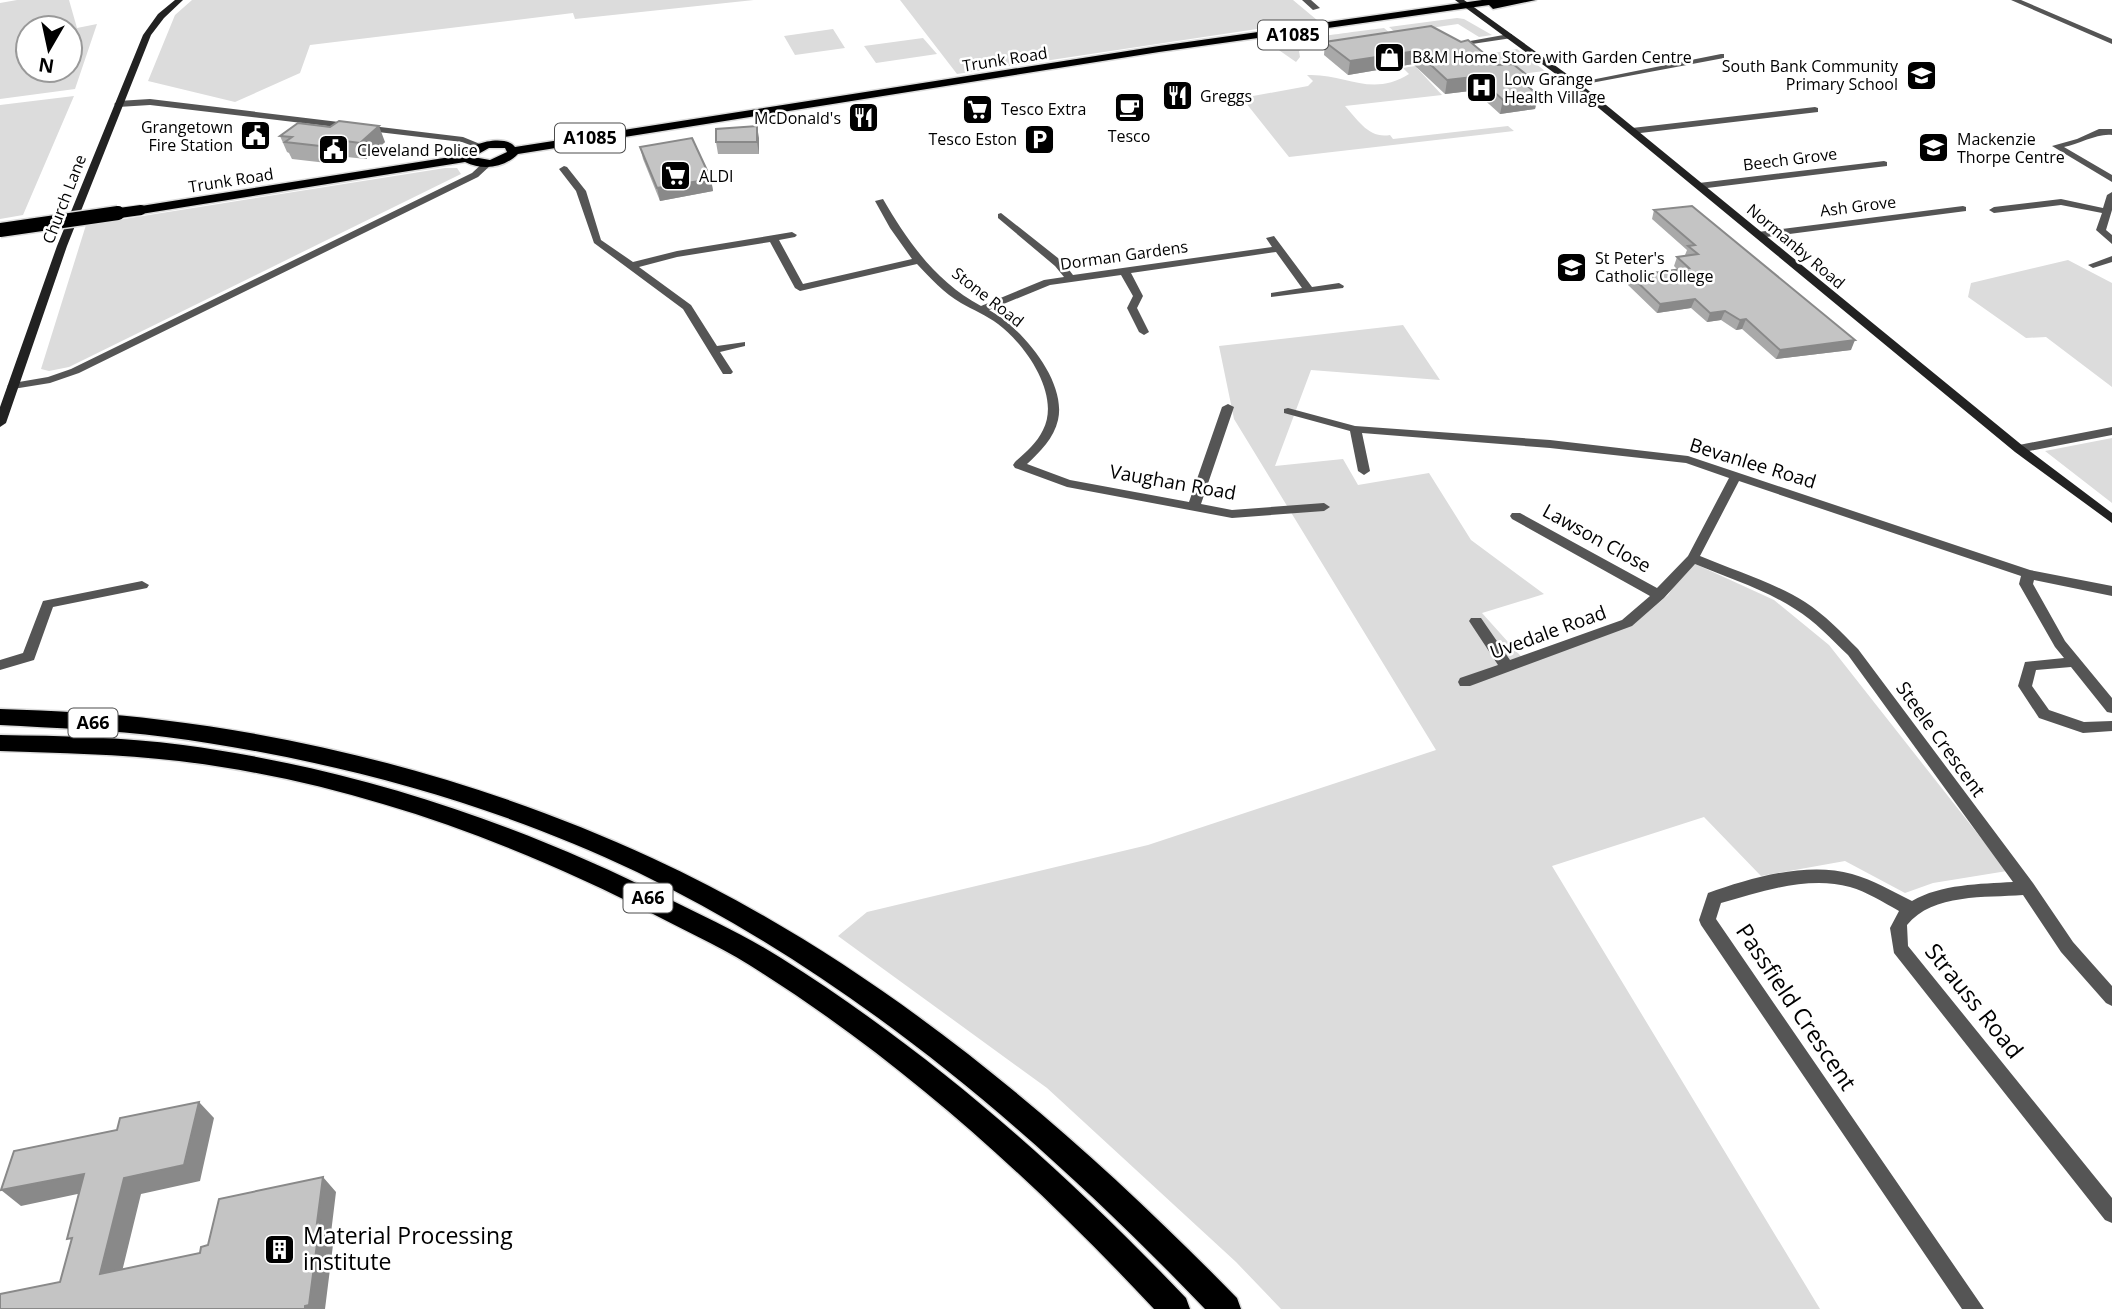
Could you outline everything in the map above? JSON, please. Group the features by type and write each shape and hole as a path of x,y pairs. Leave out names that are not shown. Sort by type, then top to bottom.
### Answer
{"highway":[{"name":"A66","path":"0,717 185,731 270,746 380,771 553,827 712,900 800,950 882,1004 987,1084 1090,1171 1226,1309"},
{"name":"A66","path":"0,743 93,743 170,752 275,770 366,791 455,818 565,859 660,904 768,963 888,1046 1000,1136 1136,1267 1175,1309"}],"main road":[{"name":"A1085","path":"1466,5 1502,0"},
{"name":"A1085","path":"1466,5 1531,0"},
{"name":"Trunk Road","path":"513,150 1466,5"},
{"name":"A1085","path":"481,146 502,144 513,150 506,159 487,164"},
{"path":"481,146 470,152 467,158 474,163 487,164"},
{"name":"Trunk Road","path":"0,230 467,158"}],"street":[{"name":"Church Lane","path":"0,423 62,246 147,35 162,16 180,0"},
{"path":"1306,0 1317,8"},
{"path":"2015,0 2112,42"},
{"name":"Normanby Road","path":"1466,5 1575,84 2019,449 2112,519"},
{"path":"1460,51 1452,45 1509,36"},
{"path":"1575,84 1721,57"},
{"path":"118,104 163,103 463,140 481,146"},
{"path":"1632,131 1815,110"},
{"path":"2112,132 2102,131 2080,141 2056,146 2112,179"},
{"path":"13,386 50,380 75,371 475,175 487,164"},
{"name":"Beech Grove","path":"1699,186 1884,164"},
{"path":"564,169 581,191 597,241 687,307 727,372"},
{"path":"2112,195 2101,230 2112,241"},
{"name":"Stone Road","path":"880,201 889,221 919,260 957,295 1003,324 1028,349 1051,386 1054,422 1040,446 1019,465"},
{"path":"1994,210 2061,202 2105,211"},
{"name":"Ash Grove","path":"1758,235 1963,209"},
{"path":"1002,216 1059,264 1070,278"},
{"path":"630,266 643,260 792,235"},
{"path":"773,238 805,299"},
{"path":"1271,238 1309,290"},
{"name":"Dorman Gardens","path":"980,310 1048,282 1278,249"},
{"path":"2093,265 2112,259"},
{"path":"800,288 919,260"},
{"path":"1124,270 1139,296 1132,308 1144,332"},
{"path":"1275,295 1339,286"},
{"path":"714,350 741,344"},
{"path":"1194,507 1228,407"},
{"name":"Bevanlee Road","path":"1289,411 1355,429 1550,444 1688,460 2028,574 2112,591"},
{"path":"1355,429 1364,471"},
{"path":"2019,449 2112,430"},
{"name":"Vaughan Road","path":"1019,465 1067,483 1232,514 1324,507"},
{"name":"Uvedale Road","path":"1465,682 1628,623 1659,595 1693,558 1736,475"},
{"name":"Lawson Close","path":"1516,516 1659,595"},
{"name":"Steele Crescent","path":"1693,558 1777,593 1800,606 1844,643 2027,888 2067,947 2112,998"},
{"path":"2028,574 2026,584 2060,644 2112,708"},
{"path":"0,665 29,656 48,604 142,585"},
{"path":"1476,621 1507,667"},
{"path":"2075,662 2030,666 2025,686 2044,714 2083,728 2112,726"},
{"name":"Passfield Crescent","path":"1910,908 1850,880 1815,877 1768,884 1714,898 1707,920 1974,1309"},
{"path":"1910,908 1933,898 2027,888"},
{"name":"Strauss Road","path":"1910,908 1899,924 1900,948 2112,1213"}],"shaded area":[{"path":"17,0 69,0 73,14 14,14 14,84 77,84 75,89 0,99 0,3"},
{"path":"192,0 754,0 575,19 573,13 310,45 300,73 235,102 148,81 175,15"},
{"path":"900,0 1293,0 1317,20 957,74"},
{"path":"1464,19 1492,35 1479,37 1458,24 1396,33 1389,27"},
{"path":"97,24 84,62 84,27"},
{"path":"1384,28 1391,34 1308,46 1299,51 1300,57 1296,62 1273,46 1306,39"},
{"path":"833,29 845,48 795,55 784,36"},
{"path":"923,38 937,54 876,63 864,46"},
{"path":"1517,49 1545,71 1510,75 1439,66 1417,68 1442,95 1345,106 1370,131 1390,135 1393,139 1508,126 1514,131 1289,157 1242,98 1308,86 1313,81 1307,75 1382,84 1409,74 1403,68"},
{"path":"74,96 23,215 0,219 0,105"},
{"path":"457,168 461,174 69,367 49,371 41,369 86,225"},
{"path":"2068,260 2112,283 2112,387 2046,337 2026,338 1968,297 1971,283"},
{"path":"1403,325 1440,380 1311,370 1275,466 1343,459 1358,485 1429,473 1471,540 1544,594 1482,613 1527,663 1635,623 1668,595 1691,562 1774,600 1829,645 2007,871 1933,883 1905,893 1845,861 1761,876 1704,817 1552,866 1820,1309 1281,1309 1236,1262 1047,1088 838,936 867,912 1148,845 1436,750 1234,419 1219,346"},
{"path":"2112,438 2112,503 2045,451"}],"building":[{"path":"1431,26 1461,42 1468,40 1498,65 1513,64 1528,76 1517,77 1538,95 1503,100 1482,81 1473,77 1447,80 1416,51 1350,61 1325,42"},
{"path":"339,121 379,126 360,143 330,139 320,146 285,142 292,137 280,136 298,123 330,127"},
{"path":"757,126 757,142 716,142 716,129"},
{"name":"ALDI","path":"692,138 711,179 657,188 640,147"},
{"path":"1692,206 1855,340 1780,350 1746,319 1740,320 1725,311 1710,313 1695,299 1660,304 1631,276 1689,268 1677,257 1698,254 1688,246 1695,245 1654,210"},
{"path":"199,1102 184,1165 124,1178 100,1274 200,1253 201,1247 208,1245 219,1199 323,1177 309,1305 305,1306 305,1309 0,1309 0,1294 60,1282 72,1238 67,1239 84,1174 1,1190 14,1151 117,1130 120,1118"}],"place":[{"name":"B&M Home Store with Garden Centre","path":"1389,57"},
{"name":"South Bank Community Primary School","path":"1921,75"},
{"name":"Low Grange Health Village","path":"1481,88"},
{"name":"Greggs","path":"1177,96"},
{"name":"Tesco","path":"1129,107"},
{"name":"Tesco Extra","path":"978,109"},
{"name":"McDonald's","path":"864,118"},
{"name":"Grangetown Fire Station","path":"256,136"},
{"name":"Tesco Eston","path":"1040,139"},
{"name":"Mackenzie Thorpe Centre","path":"1934,148"},
{"name":"Cleveland Police","path":"334,150"},
{"name":"ALDI","path":"676,176"},
{"name":"St Peter's Catholic College","path":"1572,267"},
{"name":"Material Processing institute","path":"280,1249"}]}
